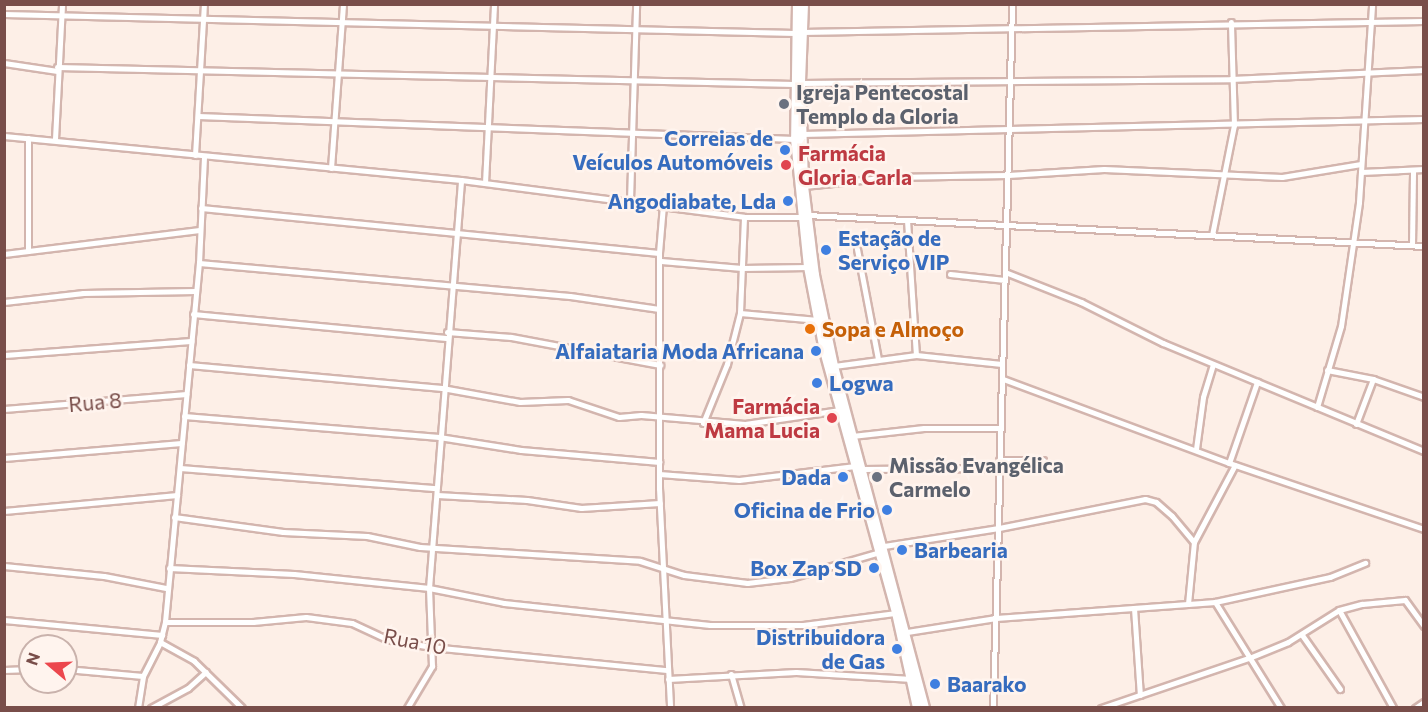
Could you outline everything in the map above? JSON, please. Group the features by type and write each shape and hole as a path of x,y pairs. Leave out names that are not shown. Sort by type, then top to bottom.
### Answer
{"main road":[{"path":"797,4 798,136 808,267 818,320 840,410 907,632 925,708"},
{"path":"799,33 804,4"},
{"path":"798,136 804,186 804,216 834,366 858,468"},
{"path":"882,549 917,708"}],"street":[{"path":"55,139 62,4"},
{"path":"195,155 202,69 204,4"},
{"path":"331,168 337,124 343,4"},
{"path":"485,183 494,4"},
{"path":"630,200 635,132 633,81 636,4"},
{"path":"993,708 1012,4"},
{"path":"1317,407 1341,326 1361,172 1372,4"},
{"path":"4,14 204,17 492,28 799,33 1231,22 1424,21"},
{"path":"1212,235 1234,125 1231,22"},
{"path":"4,63 57,69 202,69 339,76 797,84 1231,79 1424,70"},
{"path":"198,116 337,124 798,136 1010,128 1234,125 1424,119"},
{"path":"4,136 55,139 204,156 461,180 630,200 744,217 804,216 907,220 1005,227 1424,246"},
{"path":"28,138 28,251"},
{"path":"138,708 143,676 160,642 165,622 166,588 180,468 199,263 204,156"},
{"path":"804,186 891,177 1008,176 1104,169 1222,177 1295,176 1361,164"},
{"path":"1361,172 1424,169"},
{"path":"1412,245 1413,170"},
{"path":"407,708 432,666 429,588 454,233 461,180"},
{"path":"663,205 660,253 658,417 670,708"},
{"path":"201,208 660,253"},
{"path":"703,423 727,364 740,313 744,217"},
{"path":"907,220 916,355"},
{"path":"4,254 200,230"},
{"path":"857,249 878,359"},
{"path":"661,261 742,268 808,267"},
{"path":"199,263 570,296 659,309"},
{"path":"1005,272 1081,302 1213,364 1424,451"},
{"path":"950,274 1005,280"},
{"path":"4,302 83,293 196,291"},
{"path":"740,313 818,320"},
{"path":"193,314 447,335 511,337 660,365"},
{"path":"4,355 191,341"},
{"path":"834,366 916,355 1002,364"},
{"path":"189,364 442,388 520,402 568,400 613,417 658,417 703,423 781,420 840,410"},
{"path":"1196,449 1203,397 1213,364"},
{"path":"1327,370 1373,379 1424,397"},
{"path":"1003,379 1232,464 1424,529"},
{"path":"1356,424 1373,379"},
{"path":"1188,604 1194,542 1232,464 1257,382"},
{"name":"Rua 8","path":"4,409 186,394"},
{"path":"184,416 439,437 521,450 659,462"},
{"path":"852,436 924,428 1000,428"},
{"path":"4,458 181,443"},
{"path":"999,460 1043,460"},
{"path":"180,468 436,488"},
{"path":"659,474 739,480 858,468 999,468"},
{"path":"4,511 177,495"},
{"path":"436,495 516,499 581,508 660,503"},
{"path":"174,517 283,532 367,537 432,547 640,561 663,569 735,582 763,583 882,549 1145,499 1156,502 1172,516 1194,542"},
{"path":"907,632 996,618 1215,602 1330,577 1365,562"},
{"path":"4,566 104,576 166,588"},
{"path":"169,568 294,574 429,588 504,603 665,621 802,625 896,613"},
{"path":"1101,708 1249,658 1302,635 1339,610 1405,600 1424,626"},
{"path":"1215,602 1281,708"},
{"path":"1134,608 1140,694"},
{"path":"1339,610 1393,708"},
{"name":"Rua 10","path":"165,622 253,622 306,617 352,623 386,639 431,647 667,670"},
{"path":"4,620 162,635"},
{"path":"1302,635 1340,689"},
{"path":"160,642 206,672 242,708"},
{"path":"78,670 143,676"},
{"path":"151,708 188,688 206,672"},
{"path":"668,679 796,672 912,679"},
{"path":"731,674 741,708"},
{"path":"1415,708 1424,702"}],"place":[{"name":"Igreja Pentecostal Templo da Gloria","path":"784,104"},
{"name":"Correias de Veículos Automóveis","path":"785,150"},
{"name":"Farmácia Gloria Carla","path":"786,165"},
{"name":"Angodiabate, Lda","path":"788,201"},
{"name":"Estação de Serviço VIP","path":"826,250"},
{"name":"Sopa e Almoço","path":"810,329"},
{"name":"Alfaiataria Moda Africana","path":"816,351"},
{"name":"Logwa","path":"817,383"},
{"name":"Farmácia Mama Lucia","path":"832,418"},
{"name":"Dada","path":"843,477"},
{"name":"Missão Evangélica Carmelo","path":"877,477"},
{"name":"Oficina de Frio","path":"887,510"},
{"name":"Barbearia","path":"902,550"},
{"name":"Box Zap SD","path":"874,568"},
{"name":"Distribuidora de Gas","path":"897,649"},
{"name":"Baarako","path":"935,684"}]}
